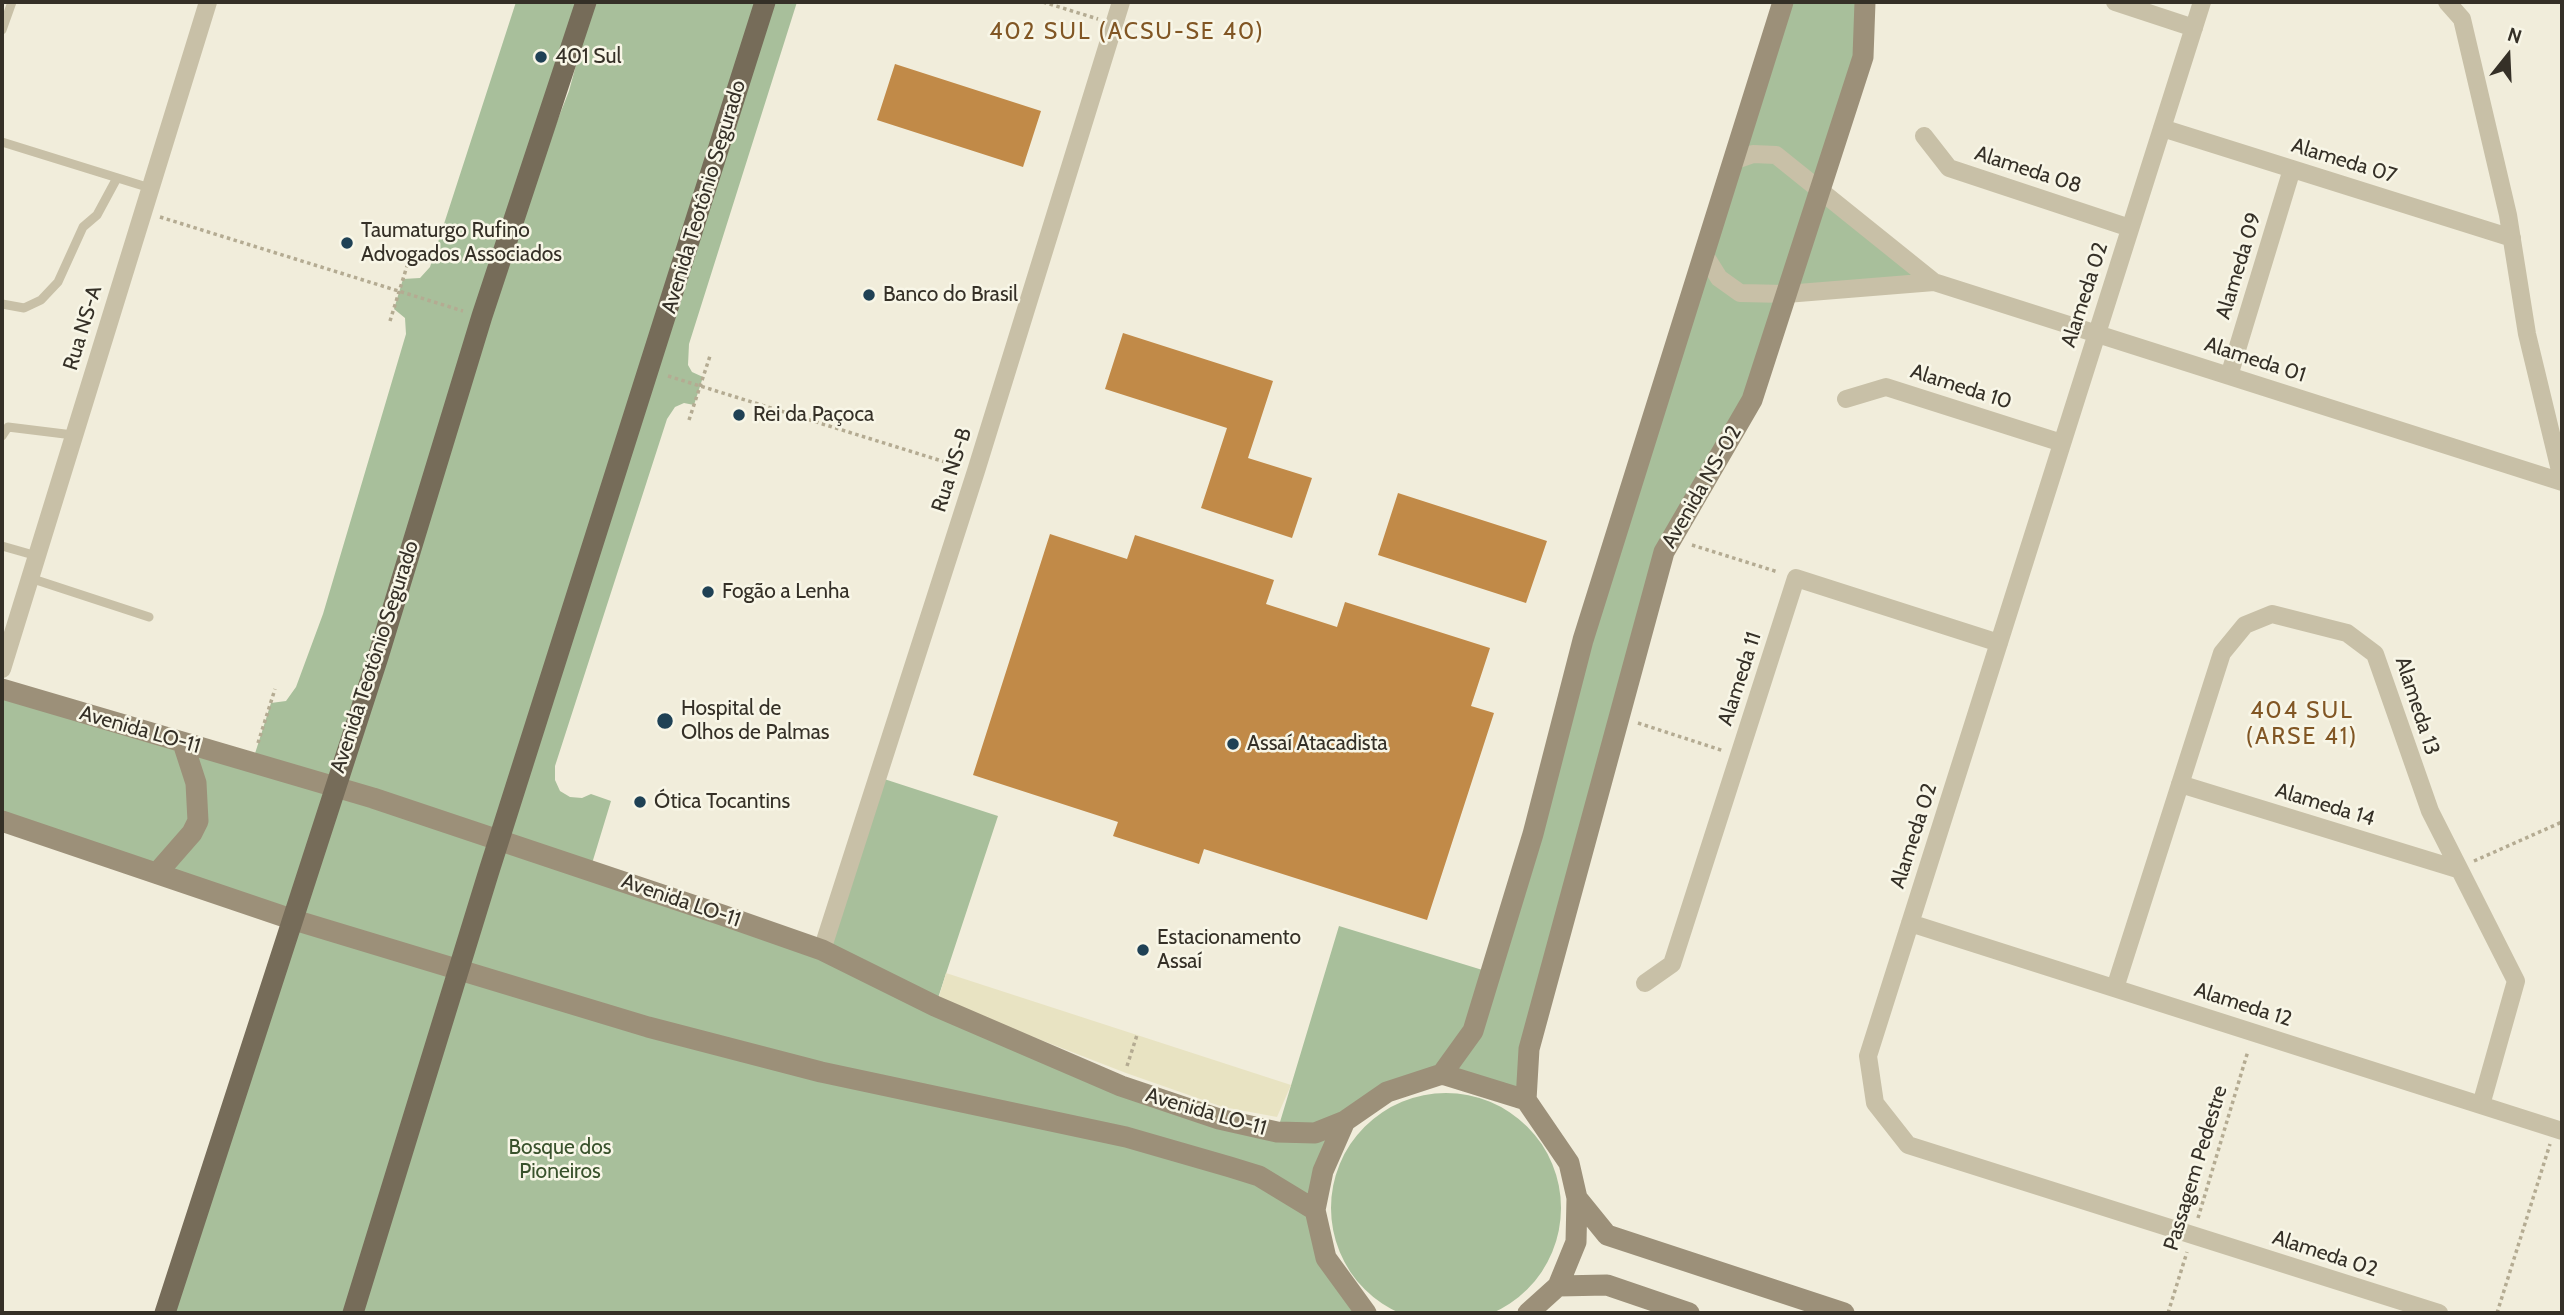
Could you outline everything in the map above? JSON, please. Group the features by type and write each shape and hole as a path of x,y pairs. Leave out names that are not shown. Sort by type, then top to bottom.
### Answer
{"main road":[{"name":"Avenida Teotônio Segurado","path":"165,1313 378,657 482,316 586,2"},
{"name":"Avenida Teotônio Segurado","path":"353,1313 457,971 765,2"}],"street":[{"name":"Rua NS-A","path":"2,669 208,2"},
{"name":"Rua NS-B","path":"822,950 976,471 1121,2"},
{"path":"1528,1313 1558,1286 1576,1242 1577,1198 1569,1163 1526,1100 1442,1074 1473,1031 1533,834 1583,640 1783,2"},
{"name":"Avenida NS-02","path":"1526,1100 1529,1049 1664,552 1752,400 1863,57 1865,2"},
{"path":"2115,2 2194,27"},
{"name":"Alameda 02","path":"2202,2 1868,1056 1875,1103 1908,1145 2439,1313"},
{"path":"2447,2 2462,19 2512,238 2527,334 2562,481"},
{"name":"Alameda 07","path":"2162,128 2512,238"},
{"name":"Alameda 08","path":"1924,136 1949,168 2130,228"},
{"name":"Alameda 01","path":"1733,162 1753,154 1776,155 1934,282 2562,481"},
{"name":"Alameda 09","path":"2229,376 2292,169"},
{"name":"Alameda 01","path":"1704,254 1719,278 1740,293 1786,294 1934,282"},
{"name":"Alameda 10","path":"1846,399 1886,387 2062,443"},
{"path":"1797,578 1999,643"},
{"name":"Alameda 11","path":"1645,983 1672,964 1797,578"},
{"name":"Alameda 13","path":"2115,988 2222,653 2245,625 2272,614 2347,633 2375,654 2388,687 2404,746 2456,869 2516,981 2481,1105"},
{"name":"Avenida LO-11","path":"2,690 334,786 822,950 935,1006 1121,1086 1219,1119 1278,1132 1315,1133 1345,1121 1387,1092 1442,1074"},
{"path":"157,873 192,833 198,821 196,783 183,743"},
{"name":"Alameda 14","path":"2180,784 2456,869"},
{"path":"2,821 291,919 648,1027 821,1072 1126,1137 1259,1176 1315,1210"},
{"name":"Alameda 12","path":"1910,923 2558,1129"},
{"path":"1345,1121 1323,1171 1315,1210 1326,1258 1366,1313"},
{"path":"1577,1198 1607,1235 1844,1313"},
{"path":"1558,1286 1607,1285 1689,1313"}],"lane":[{"path":"2,30 12,2"},
{"path":"2,142 150,188"},
{"path":"2,304 24,308 41,300 58,282 83,227 97,215 117,178"},
{"path":"2,436 8,427 74,435"},
{"path":"2,546 37,556"},
{"path":"30,578 149,617"}],"path":[{"path":"1043,2 1114,25"},
{"path":"144,211 399,293 482,316"},
{"path":"390,321 407,266"},
{"path":"690,420 710,356"},
{"path":"649,370 976,471"},
{"path":"1672,538 1797,578"},
{"path":"252,763 275,689"},
{"path":"1620,718 1739,756"},
{"path":"2456,869 2562,822"},
{"name":"Passagem Pedestre","path":"2168,1313 2254,1032"},
{"path":"1126,1073 1137,1035"},
{"path":"2497,1313 2558,1129"}],"green space":[{"name":"Bosque dos Pioneiros","path":"516,2 582,2 497,274 569,91 593,2 797,2 689,344 688,365 692,372 703,377 694,405 684,403 675,407 667,419 555,766 555,780 560,791 570,797 582,798 591,794 611,801 590,870 821,950 878,777 998,816 936,1004 1121,1086 1277,1132 1339,926 1489,972 1783,2 1865,2 1863,57 1820,191 1934,282 1786,294 1752,400 1664,552 1526,1100 1451,1075 1345,1121 1323,1171 1326,1258 1366,1313 165,1313 290,919 2,821 2,689 252,763 271,703 286,701 296,687 323,614 406,334 405,318 394,309 403,279 420,278 430,267"},
{"path":"1446,1093 1468,1095 1490,1102 1519,1119 1535,1135 1556,1175 1561,1208 1559,1230 1552,1252 1535,1281 1519,1297 1479,1318 1446,1323 1424,1321 1402,1314 1373,1297 1357,1281 1336,1241 1331,1208 1333,1186 1340,1164 1357,1135 1373,1119 1413,1098"}],"shaded area":[{"path":"946,973 1291,1085 1277,1117 1223,1107 1126,1073 938,1000"}],"building":[{"path":"895,64 1041,111 1023,167 877,120"},
{"path":"1123,333 1273,381 1248,458 1312,478 1292,538 1201,508 1227,428 1105,389"},
{"path":"1398,493 1547,541 1526,603 1378,555"},
{"name":"Assaí Atacadista","path":"1050,534 1127,559 1135,535 1274,580 1266,604 1337,627 1345,602 1490,648 1471,706 1494,713 1427,920 1204,849 1199,864 1113,836 1118,822 973,775"}],"place":[{"name":"401 Sul","path":"541,57"},
{"name":"Taumaturgo Rufino Advogados Associados","path":"347,243"},
{"name":"Banco do Brasil","path":"869,295"},
{"name":"Rei da Paçoca","path":"739,415"},
{"name":"Fogão a Lenha","path":"708,592"},
{"name":"Hospital de Olhos de Palmas","path":"665,721"},
{"name":"Assaí Atacadista","path":"1233,744"},
{"name":"Ótica Tocantins","path":"640,802"},
{"name":"Estacionamento Assaí","path":"1143,950"}],"district":[{"name":"402 SUL (ACSU-SE 40)","path":"1127,32"},
{"name":"404 SUL (ARSE 41)","path":"2302,724"}]}
